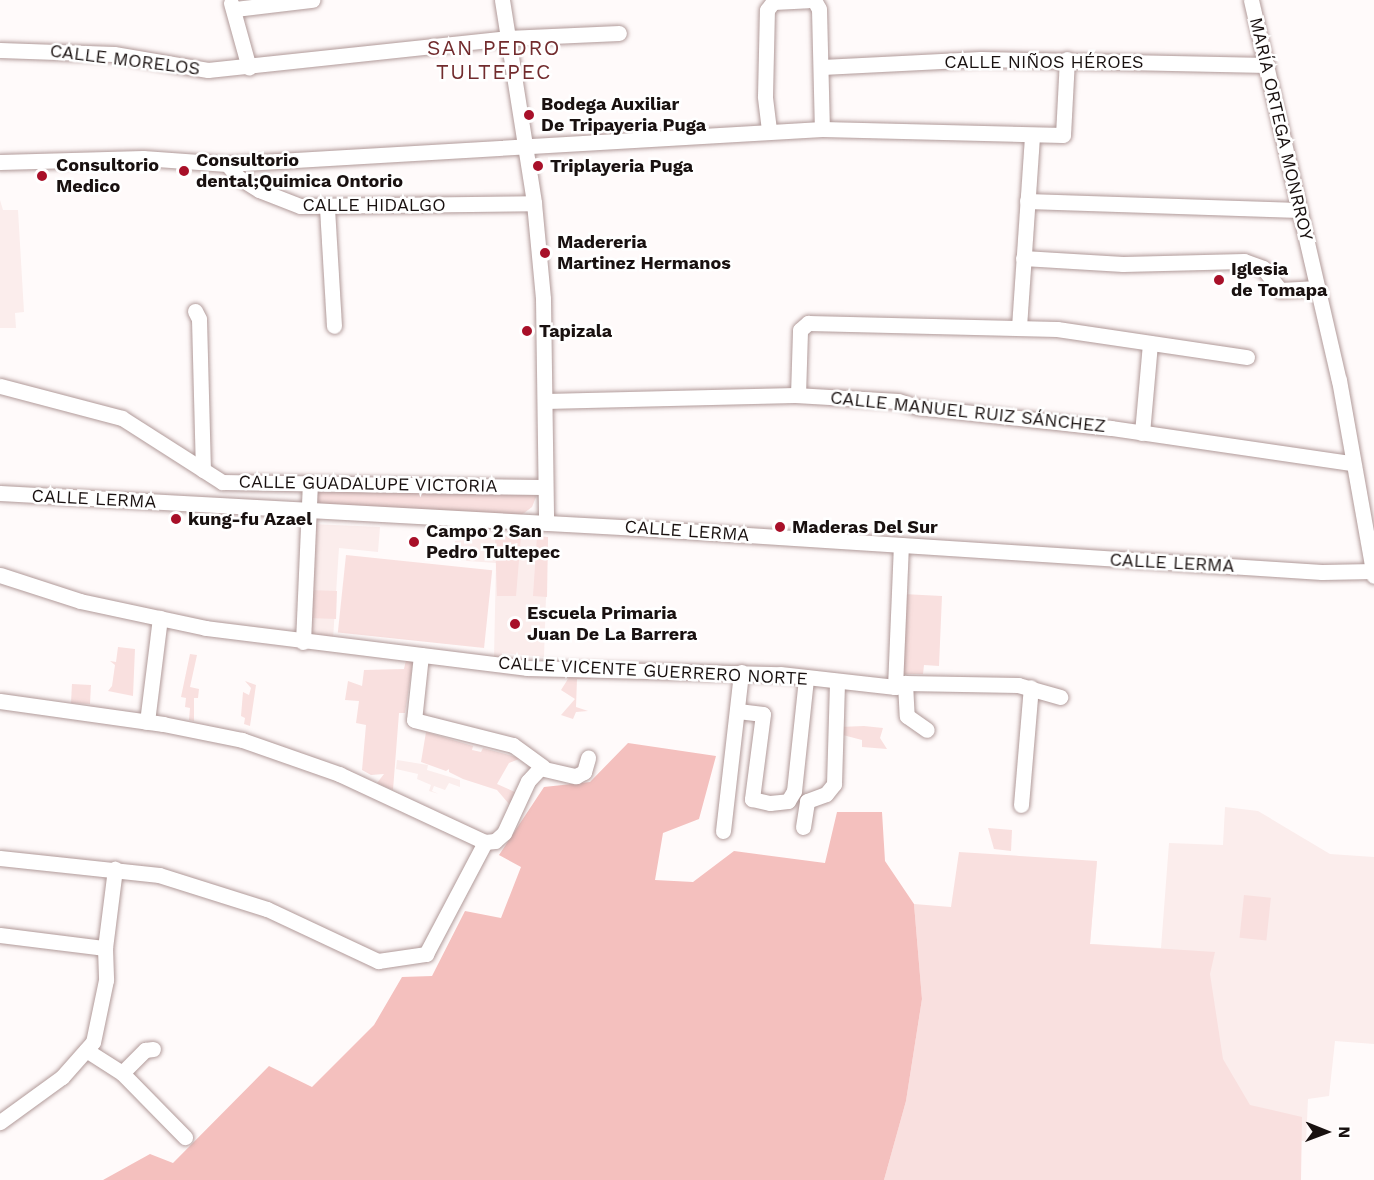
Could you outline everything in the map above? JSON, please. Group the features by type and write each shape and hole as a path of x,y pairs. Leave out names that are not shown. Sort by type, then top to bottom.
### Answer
{"street":[{"path":"249,68 232,5 312,0"},
{"path":"502,0 534,203 543,299 545,401 543,487 546,523"},
{"path":"769,130 765,96 767,10 772,2 808,0"},
{"path":"814,0 819,9 822,129"},
{"name":"MARÍA ORTEGA MONRROY","path":"1251,0 1318,288 1373,573"},
{"name":"CALLE MORELOS","path":"0,50 80,51 208,70 249,68 507,38 619,33"},
{"path":"0,162 144,158 227,164 524,149 769,130 822,129 1063,135 1067,59"},
{"name":"CALLE NIÑOS HÉROES","path":"822,68 1067,59 1267,65"},
{"path":"1019,327 1032,135"},
{"name":"CALLE HIDALGO","path":"227,164 238,177 274,198 327,208 534,203"},
{"path":"1027,201 1299,210"},
{"path":"327,208 334,326"},
{"path":"1023,258 1123,264 1244,261 1263,268 1280,290 1318,288"},
{"path":"195,311 199,319 203,470"},
{"path":"798,395 802,325 1019,327 1247,357"},
{"path":"1143,433 1150,343"},
{"name":"CALLE GUADALUPE VICTORIA","path":"0,386 122,417 222,482 543,487"},
{"name":"CALLE MANUEL RUIZ SÁNCHEZ","path":"545,401 798,395 898,401 918,407 1143,433 1352,463"},
{"path":"221,507 222,482"},
{"path":"303,642 310,484"},
{"name":"CALLE LERMA","path":"0,493 308,512 546,523 1322,572 1373,573"},
{"path":"901,545 900,685 907,716 927,730"},
{"name":"CALLE VICENTE GUERRERO NORTE","path":"0,575 80,601 160,618 303,642 527,668 741,672 900,685 1031,687 1060,697"},
{"path":"147,722 160,618"},
{"path":"405,727 419,654"},
{"path":"419,654 414,720 513,745 543,767 576,776 584,772 588,758"},
{"path":"723,831 741,672"},
{"path":"788,801 794,791 806,678"},
{"path":"788,801 797,818 803,822 807,801 826,794 834,784 837,681"},
{"path":"1021,805 1031,687"},
{"path":"0,701 147,722 242,740 339,774 490,842"},
{"path":"738,711 763,714 751,803 788,801"},
{"path":"0,858 159,875 231,895 304,924 378,961 429,951 490,842 504,833 528,781 543,767"},
{"path":"0,1122 62,1077 86,1050 96,1032 102,1005 105,948 115,869"},
{"path":"0,935 105,948"},
{"path":"122,1073 145,1050 153,1049"},
{"path":"86,1050 122,1073 185,1137"}],"shaded area":[{"path":"0,200 3,210 18,210 24,312 15,313 16,328 0,328"},
{"path":"320,491 535,493 536,497 532,507 520,516 319,504 316,494"},
{"path":"311,524 380,527 378,552 339,548 333,639 308,637"},
{"path":"510,535 548,537 544,657 502,653 502,657 494,657 496,563 453,560 455,541"},
{"path":"510,535 521,536 516,596 497,596 495,538"},
{"path":"537,536 548,537 547,597 533,596"},
{"path":"346,555 492,570 484,648 338,633"},
{"path":"310,590 337,591 336,619 309,618"},
{"path":"903,594 942,596 939,666 924,665 923,674 901,674"},
{"path":"118,647 135,649 133,696 108,691 112,686 115,665 110,661 116,662"},
{"path":"190,654 197,655 190,687 199,689 198,698 194,698 194,721 189,720 190,708 185,707 186,698 181,697"},
{"path":"406,660 413,661 405,713 399,713 393,790 377,783 384,774 371,775 362,770 366,725 356,723 359,701 345,700 348,681 362,686 364,670 404,669"},
{"path":"573,671 591,672 591,679 577,679 576,707 588,711 576,712 573,719 561,715 575,699 561,690"},
{"path":"245,681 256,685 250,726 244,724 245,718 241,716 243,692 249,695 251,688"},
{"path":"72,684 91,685 90,704 71,703"},
{"path":"839,727 883,728 880,738 887,749 862,747 862,740 839,734"},
{"path":"426,732 473,746 472,750 481,752 483,748 520,758 530,764 519,759 509,763 497,784 517,793 509,804 497,790 463,779 449,772 449,769 446,771 421,762"},
{"path":"628,743 716,756 699,819 663,833 655,880 693,882 734,851 825,863 837,812 882,812 885,861 914,904 922,999 906,1101 884,1180 103,1180 150,1154 173,1163 269,1066 312,1087 374,1025 402,977 432,976 465,911 501,918 521,867 499,855 544,787 590,782"},
{"path":"397,760 428,765 427,770 460,780 460,787 449,783 445,790 434,786 432,791 439,794 429,791 431,785 417,779 418,774 396,769"},
{"path":"1225,807 1258,811 1330,854 1374,857 1374,1044 1335,1041 1329,1096 1308,1099 1306,1141 1218,1136 973,1180 1097,861 1090,944 1161,948 1169,843 1223,845"},
{"path":"988,828 1012,830 1011,851 994,849"},
{"path":"959,852 1097,861 1090,944 1215,952 1210,974 1223,1059 1250,1105 1302,1117 1301,1180 884,1180 906,1101 922,999 914,904 951,907"},
{"path":"1244,895 1271,898 1266,941 1240,938"}],"place":[{"name":"Bodega Auxiliar De Tripayeria Puga","path":"529,115"},
{"name":"Triplayeria Puga","path":"538,166"},
{"name":"Consultorio dental;Quimica Ontorio","path":"184,171"},
{"name":"Consultorio Medico","path":"42,176"},
{"name":"Madereria Martinez Hermanos","path":"545,253"},
{"name":"Iglesia de Tomapa","path":"1219,280"},
{"name":"Tapizala","path":"527,331"},
{"name":"kung-fu Azael","path":"176,519"},
{"name":"Maderas Del Sur","path":"780,527"},
{"name":"Campo 2 San Pedro Tultepec","path":"414,542"},
{"name":"Escuela Primaria Juan De La Barrera","path":"515,624"}],"district":[{"name":"SAN PEDRO TULTEPEC","path":"494,60"}]}
